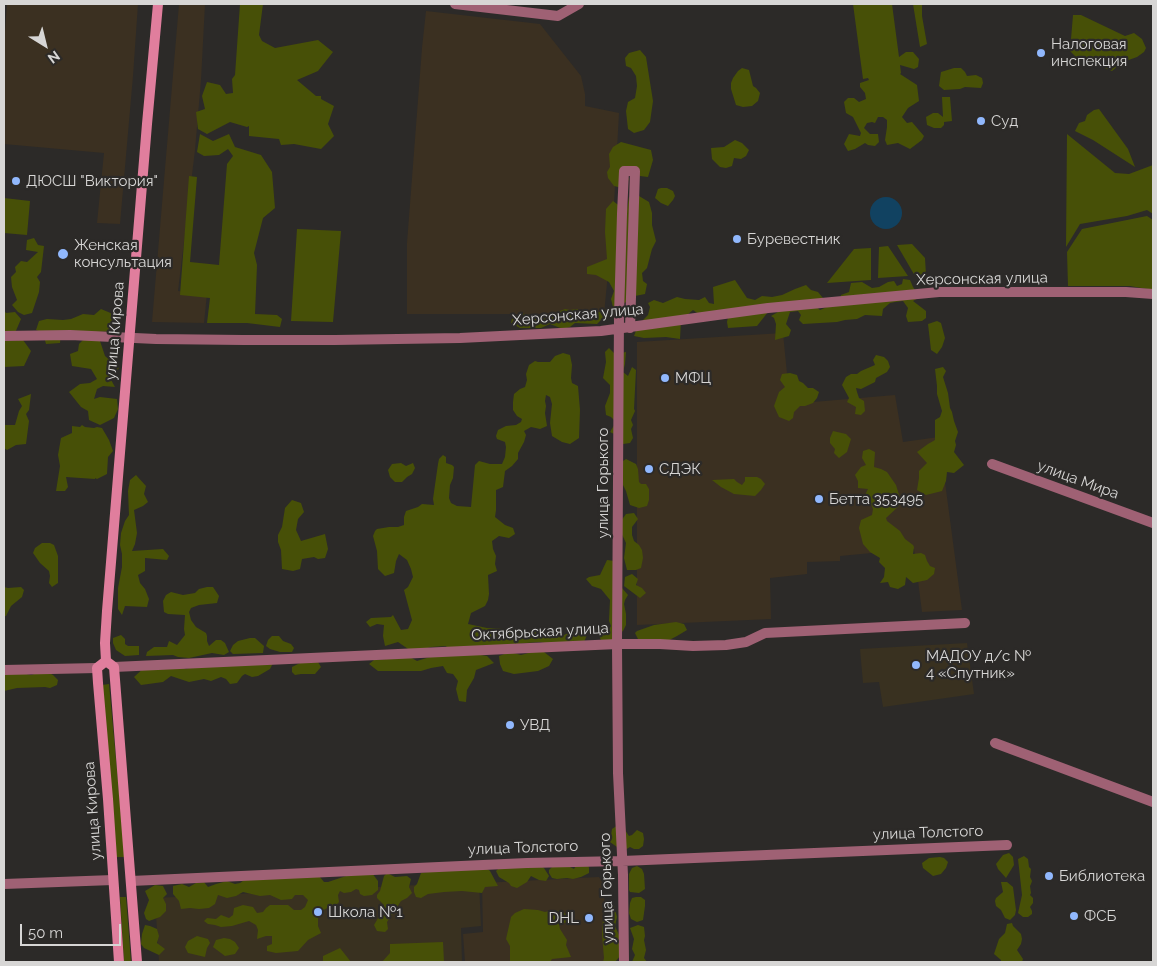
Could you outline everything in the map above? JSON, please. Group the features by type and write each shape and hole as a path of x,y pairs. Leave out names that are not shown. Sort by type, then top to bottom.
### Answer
{"main road":[{"name":"улица Кирова","path":"137,962 110,664 105,643 158,4"},
{"path":"97,668 110,664"},
{"name":"улица Кирова","path":"97,668 119,962"}],"street":[{"path":"455,4 558,16 579,4"},
{"name":"улица Горького","path":"624,962 618,773 617,644 619,329 624,171 635,171 630,328"},
{"name":"Херсонская улица","path":"4,336 70,335 243,340 406,340 619,329 768,308 939,292 1126,292 1153,294"},
{"name":"улица Мира","path":"992,464 1153,523"},
{"name":"Октябрьская улица","path":"110,664 617,644 726,645 746,642 765,633 965,624"},
{"path":"4,670 97,668"},
{"path":"995,743 1153,802"},
{"name":"улица Толстого","path":"131,881 527,862 622,861 1007,845"},
{"path":"4,884 113,880"}],"shaded area":[{"path":"7,4 138,4 120,224 97,223 104,153 4,144 4,45"},
{"path":"179,4 205,4 195,150 178,291 207,294 204,323 152,322"},
{"path":"426,11 540,24 581,76 585,94 585,106 619,113 613,222 604,314 407,314 407,243"},
{"path":"783,333 790,404 895,395 903,442 939,437 962,610 922,612 914,549 840,556 840,561 807,562 807,574 770,578 771,619 637,625 637,342"},
{"name":"МАДОУ д/с № 4 «Спутник»","path":"967,643 974,694 883,707 879,682 863,683 860,649"},
{"path":"599,877 604,891 607,962 465,962 463,934 483,932 482,883"},
{"name":"Школа №1","path":"479,882 481,926 461,928 462,962 159,962 155,898"}],"green space":[{"path":"240,4 263,4 259,35 262,41 275,48 318,40 333,52 318,71 297,80 316,96 321,96 321,99 334,106 328,124 334,136 321,149 294,144 281,145 279,139 249,136 249,126 230,122 207,134 198,129 196,112 205,109 202,96 207,82 220,85 226,94 233,93 232,79 235,75"},
{"path":"853,4 892,4 899,57 906,52 913,52 919,59 918,67 914,69 900,65 900,74 917,85 919,101 908,108 902,117 907,123 912,122 924,136 922,140 910,149 898,143 887,145 885,140 887,120 883,117 878,117 875,123 867,123 864,128 870,134 878,134 879,142 875,146 865,143 848,151 844,144 849,134 860,136 861,133 853,117 846,113 844,102 848,98 854,98 859,102 866,99 860,83 869,80 868,78 863,79"},
{"path":"913,4 922,4 927,44 920,47"},
{"path":"1073,15 1081,15 1125,36 1134,33 1142,39 1146,48 1137,57 1123,62 1112,71 1076,57 1070,51"},
{"path":"640,50 646,57 653,101 650,122 644,130 634,133 628,129 626,111 628,102 635,98 636,76 631,68 626,66 625,58 629,53"},
{"path":"742,68 749,70 753,86 760,93 758,101 752,106 743,107 736,105 731,89 733,78"},
{"path":"961,68 967,76 976,75 982,78 981,88 965,87 944,90 939,86 941,72"},
{"path":"942,97 950,97 952,121 944,122 941,128 934,128 927,125 926,117 933,113 938,113 943,117"},
{"path":"1099,109 1128,149 1135,167 1093,140 1075,131 1079,123 1085,121 1087,115"},
{"path":"200,134 213,141 229,134 235,147 261,155 272,172 275,208 263,218 254,253 257,265 255,314 277,315 282,319 280,327 247,323 207,323 210,298 180,295 189,176 197,177 190,262 219,265 227,164 233,156 228,149 219,155 204,156 197,152"},
{"path":"1067,134 1115,173 1129,174 1153,165 1153,214 1147,210 1127,216 1080,224 1066,247"},
{"path":"735,140 742,143 749,150 746,156 741,159 734,158 732,166 720,167 712,159 711,148 724,147"},
{"path":"621,142 651,150 653,160 648,177 640,176 633,172 625,175 629,179 622,188 614,186 608,178 607,172 610,167 609,154 613,147"},
{"path":"658,189 673,191 675,196 668,206 655,198"},
{"path":"639,196 649,202 656,241 647,268 642,273 643,281 647,284 645,294 635,296 623,304 622,309 613,307 611,299 614,291 609,282 596,275 587,274 587,267 607,259 606,209 613,201 627,209 629,197"},
{"path":"4,198 30,201 27,235 4,233"},
{"path":"1147,216 1153,220 1153,290 1130,286 1068,286 1067,252 1082,229"},
{"path":"297,229 341,231 333,322 291,321"},
{"path":"34,238 38,245 44,246 41,272 37,277 40,282 39,292 32,313 24,315 18,312 12,305 17,300 12,287 11,277 16,272 15,267 21,261 27,262 38,252 26,250 27,240"},
{"path":"912,244 925,258 926,275 915,276 897,245"},
{"path":"888,246 908,276 878,278 879,247"},
{"path":"871,248 871,280 827,283 854,249"},
{"path":"903,279 910,280 920,297 913,301 926,311 926,318 922,321 908,322 906,316 908,308 903,301 890,303 883,309 882,316 865,315 857,319 837,322 803,324 799,320 801,315 798,311 790,312 786,324 791,330 789,336 775,340 776,324 771,316 778,312 768,312 757,326 728,328 728,317 703,317 693,310 681,320 680,339 634,336 638,325 648,315 650,307 648,303 654,300 663,303 677,297 699,300 705,297 709,303 714,304 713,287 735,280 747,298 755,300 762,296 782,295 806,285 811,290 818,292 823,298 817,307 820,310 829,306 839,305 841,295 849,292 851,283 862,282 872,288 894,281 897,286 902,284"},
{"path":"609,307 611,312 597,324 575,323 563,329 550,324 541,328 520,328 511,323 512,319 520,313 531,315 537,320 547,318 565,309 577,309 581,312 596,313"},
{"path":"101,309 113,314 119,326 113,331 97,332 105,356 119,368 110,378 115,387 103,386 97,389 94,399 100,397 117,399 118,409 114,418 100,425 89,420 88,411 81,407 69,392 80,384 90,383 97,379 91,369 72,366 70,354 78,351 79,344 83,340 61,333 60,343 46,344 43,333 36,330 39,321 71,319 83,314 94,315"},
{"path":"4,310 6,313 15,312 21,319 15,333 4,333"},
{"path":"937,321 941,323 945,338 937,354 931,350 928,324"},
{"path":"23,340 31,351 24,366 4,367 4,341"},
{"path":"609,348 615,354 626,352 623,372 628,376 632,367 636,370 635,411 631,420 633,438 630,443 623,444 622,438 610,432 616,422 606,415 605,406 610,393 610,385 603,378 606,362 605,352"},
{"path":"563,353 570,355 572,383 578,386 580,410 579,438 570,444 552,436 550,423 552,404 550,397 546,395 545,413 547,426 540,429 531,427 524,431 526,435 518,453 518,459 505,471 503,487 496,490 495,517 505,525 513,528 515,534 509,538 499,536 492,541 497,571 488,575 489,594 485,606 471,613 468,624 504,629 512,635 547,632 562,636 568,633 568,629 579,627 583,628 587,635 584,642 554,645 540,642 525,643 495,648 486,645 466,650 487,656 494,663 476,670 467,690 466,702 459,701 456,689 458,681 453,674 447,673 443,666 421,671 378,671 369,664 374,660 410,657 417,661 449,651 446,646 411,651 398,642 385,646 383,636 384,625 377,624 370,627 366,622 371,618 391,617 393,615 401,630 408,629 412,620 404,590 408,587 413,577 411,569 407,560 399,554 394,573 385,576 378,569 377,551 373,536 375,531 377,529 404,525 406,511 422,504 434,505 433,499 438,464 439,459 443,455 446,457 446,463 454,467 450,485 449,498 451,503 457,506 471,507 475,465 479,461 490,464 502,464 506,447 505,442 497,439 498,430 521,422 522,419 513,410 514,394 525,387 529,365 535,361 550,362 555,356"},
{"path":"876,355 884,357 890,367 887,372 876,378 875,382 861,389 856,388 859,398 864,401 865,411 861,415 855,414 856,407 847,402 849,398 842,385 846,377 875,365 873,360"},
{"path":"943,367 946,371 943,377 950,408 958,432 954,452 964,465 954,473 947,472 942,491 926,495 917,490 919,471 927,463 917,452 935,440 935,420 940,417 942,411 937,394 935,369"},
{"path":"790,373 797,375 799,381 808,388 813,388 819,392 813,403 800,406 789,421 779,417 774,406 779,392 785,387 780,380 782,374"},
{"path":"31,394 29,410 26,414 29,421 26,444 16,445 7,450 4,448 4,425 15,425 22,406 18,399"},
{"path":"82,425 85,427 102,428 109,440 113,451 108,457 107,474 97,479 66,477 68,487 65,491 56,491 60,466 58,455 61,438 72,433 72,426 80,427"},
{"path":"833,431 846,434 851,439 847,452 839,458 834,453 835,449 830,443"},
{"path":"869,449 875,452 874,467 887,472 896,485 900,498 900,505 886,518 887,521 913,545 913,554 921,553 925,555 930,566 935,568 934,574 927,580 913,583 906,577 905,585 898,589 890,587 888,582 880,583 884,577 885,568 879,562 880,558 870,552 863,544 859,528 861,520 872,515 873,509 871,504 862,501 868,489 858,488 858,481 855,475 861,467 866,465 862,458 863,451"},
{"path":"626,459 636,464 639,482 646,484 649,489 647,506 639,508 630,505 620,479 620,463"},
{"path":"401,463 406,466 413,463 415,468 412,474 402,482 395,482 390,477 388,470 392,464"},
{"path":"136,475 146,486 144,494 148,502 134,510 137,533 132,551 163,549 169,556 167,560 145,558 145,571 138,575 140,583 149,599 147,607 125,606 122,615 118,609 118,588 122,567 121,533 129,515 128,491 130,480"},
{"path":"745,477 757,477 765,484 755,496 734,494 712,480 734,479 742,485"},
{"path":"292,500 301,503 304,512 298,519 296,530 301,541 325,534 328,549 325,558 302,559 300,569 293,571 282,569 281,550 278,542 285,508"},
{"path":"634,513 638,519 632,527 632,535 634,541 642,550 643,558 641,568 627,570 624,558 626,543 619,528 626,514"},
{"path":"42,543 54,545 58,556 58,583 52,587 49,583 49,571 33,553 35,548"},
{"path":"607,560 615,561 622,588 628,595 624,604 626,625 619,634 616,644 602,642 599,636 608,631 611,626 609,621 610,600 601,589 592,586 586,579 600,575"},
{"path":"632,574 638,579 636,585 646,593 640,598 624,586 625,577"},
{"path":"4,587 21,587 24,590 22,597 11,606 6,616 4,616"},
{"path":"213,587 219,596 217,603 191,608 189,612 191,620 196,627 206,633 209,646 216,640 221,640 225,643 229,652 224,655 212,653 189,658 173,655 146,656 147,652 154,647 167,647 169,641 177,645 185,635 185,615 164,612 163,601 166,595 171,592 183,595 195,593 199,589"},
{"path":"676,622 684,624 687,630 652,649 647,641 638,639 635,633 654,625"},
{"path":"121,635 128,646 139,646 139,655 125,656 116,650 113,638"},
{"path":"272,636 279,636 283,641 291,644 294,648 292,652 280,652 266,646"},
{"path":"255,638 264,646 263,653 233,654 230,651 238,641"},
{"path":"536,651 544,652 553,659 549,666 538,671 514,674 503,671 499,656 510,652 521,655"},
{"path":"318,662 321,667 315,674 295,675 292,672 292,667 300,663"},
{"path":"273,663 270,669 258,676 252,677 245,674 237,683 230,684 221,677 211,681 204,679 189,682 171,676 163,682 141,685 134,677 146,666 182,667 186,669 195,666"},
{"path":"45,671 58,680 57,685 50,688 17,688 4,691 4,674 22,673 31,675"},
{"path":"109,684 125,857 116,857 102,685"},
{"path":"618,825 629,836 637,830 643,833 643,846 639,849 630,847 625,850 610,842 612,829"},
{"path":"1009,853 1013,857 1014,865 1006,878 996,864 1003,855"},
{"path":"1024,856 1028,859 1032,881 1030,895 1033,898 1033,903 1030,907 1032,914 1028,917 1023,917 1018,913 1022,895 1018,859"},
{"path":"940,857 948,862 941,874 933,876 923,868 922,863 929,858"},
{"path":"537,862 549,876 546,881 531,876 527,882 517,888 499,877 496,871 499,868"},
{"path":"577,864 588,864 589,873 573,879 557,879 552,878 549,873 553,866 566,865 574,869"},
{"path":"637,866 642,869 644,874 645,889 639,893 630,892 629,890 629,874 632,868"},
{"path":"485,867 490,871 498,886 485,887 482,893 444,892 428,894 421,898 416,897 414,892 414,887 421,873"},
{"path":"255,872 320,877 324,882 349,875 372,873 378,881 378,890 372,895 364,896 356,889 344,893 340,891 338,895 339,902 335,906 320,912 318,926 321,933 308,940 298,951 276,953 267,951 267,946 272,944 272,936 257,939 258,930 256,925 249,921 221,927 204,921 207,918 216,919 221,915 229,918 233,915 234,908 243,905 253,907 257,913 263,912 270,905 288,905 294,910 301,910 305,907 308,900 303,895 295,895 292,899 281,900 270,895 260,896 243,892 227,898 218,895 215,904 209,908 181,909 179,901 173,894 173,886 182,884 189,887 196,883 204,882 208,887 227,881 235,884 240,883"},
{"path":"387,873 395,877 407,876 411,879 409,887 412,893 401,901 387,922 388,929 385,932 377,931 374,925 384,908 377,895"},
{"path":"1001,882 1007,882 1013,887 1016,910 1015,915 1010,920 1005,918 1001,910 996,906 996,898 1003,892"},
{"path":"155,885 163,886 167,894 163,898 166,904 166,911 160,917 149,921 144,913 149,900 145,891"},
{"path":"120,897 126,897 131,962 124,962"},
{"path":"641,897 645,900 643,920 637,922 631,919 629,913 632,898"},
{"path":"610,903 614,905 617,917 615,926 619,935 621,955 615,962 603,962 603,917 604,910"},
{"path":"524,909 545,912 561,911 567,915 568,922 559,924 567,940 566,945 571,957 552,959 550,962 510,962 510,946 506,939 511,917"},
{"path":"1012,923 1021,934 1021,944 1017,950 1023,959 1022,962 1001,962 994,954 999,939 1005,933 1007,924"},
{"path":"145,925 157,929 159,936 157,943 165,949 159,955 144,948 141,944"},
{"path":"638,925 644,927 646,950 644,958 647,962 632,962 635,955 632,949 634,939 630,928"},
{"path":"197,936 208,939 210,943 205,957 188,953 185,947 188,941"},
{"path":"224,938 235,942 239,948 235,954 225,956 213,947 216,940"},
{"path":"443,942 444,962 382,962 390,953 390,944"},
{"path":"340,948 351,962 323,962 323,956"}],"water":[{"path":"886,197 892,198 897,202 901,207 901,219 897,224 892,228 886,229 880,228 875,224 871,219 870,213 871,207 875,202 880,198"}],"place":[{"name":"Налоговая инспекция","path":"1041,53"},
{"name":"Суд","path":"981,121"},
{"name":"ДЮСШ \"Виктория\"","path":"16,181"},
{"name":"Буревестник","path":"737,239"},
{"name":"Женская консультация","path":"63,254"},
{"name":"МФЦ","path":"665,378"},
{"name":"СДЭК","path":"649,469"},
{"name":"Бетта 353495","path":"819,499"},
{"name":"МАДОУ д/с № 4 «Спутник»","path":"916,665"},
{"name":"УВД","path":"510,725"},
{"name":"Библиотека","path":"1049,876"},
{"name":"Школа №1","path":"318,912"},
{"name":"ФСБ","path":"1074,916"},
{"name":"DHL","path":"589,918"}]}
